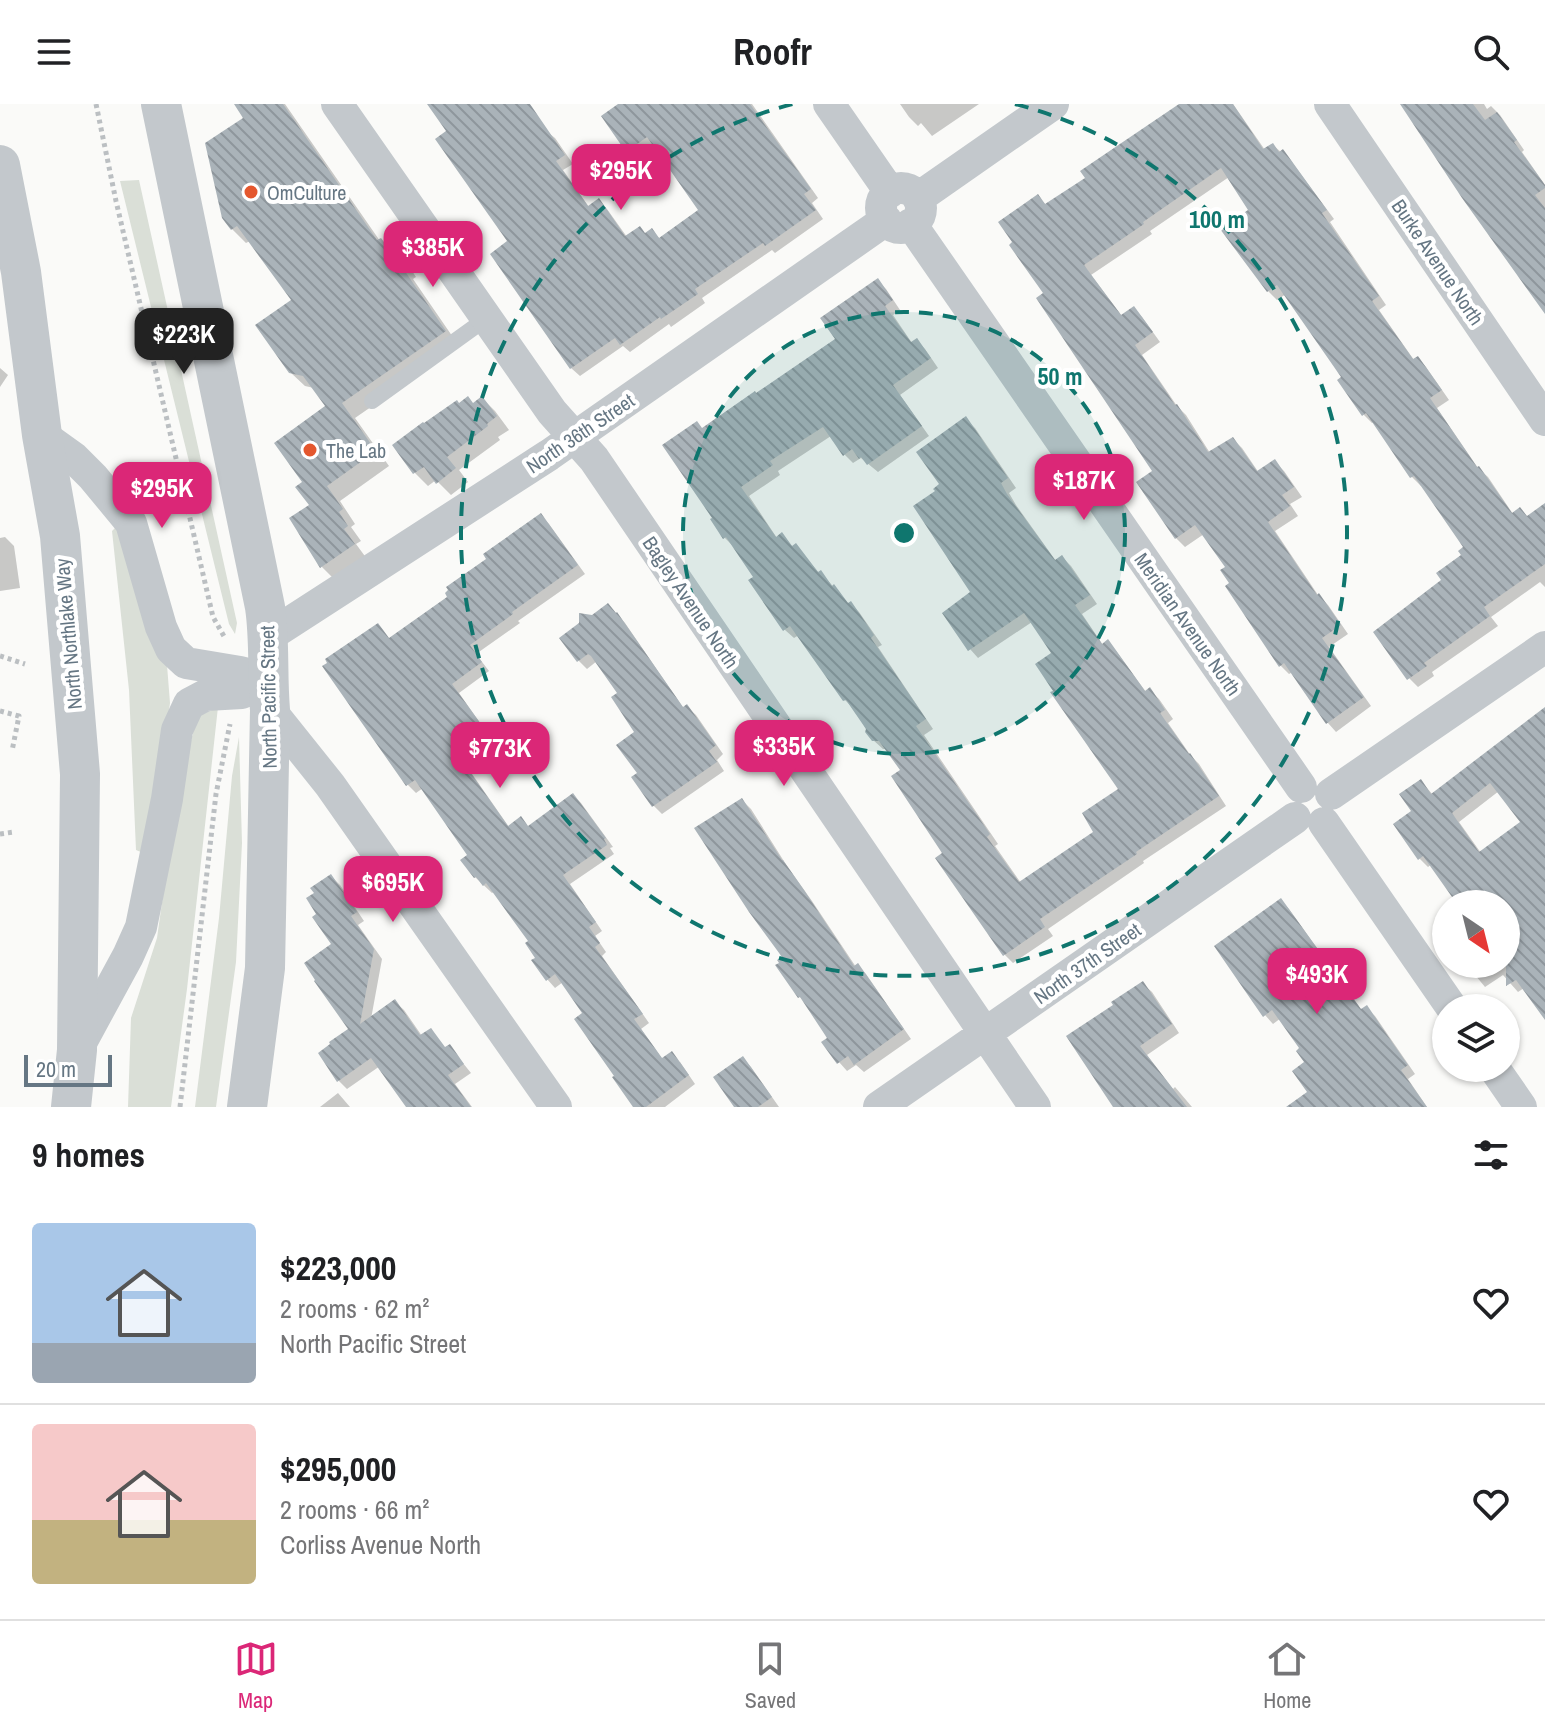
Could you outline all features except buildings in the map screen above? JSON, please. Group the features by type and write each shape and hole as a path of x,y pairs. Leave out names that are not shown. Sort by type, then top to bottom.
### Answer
{"street":[{"name":"North Pacific Street","path":"161,104 265,607 251,641 257,702 265,968 247,1107"},
{"name":"Bagley Avenue North","path":"337,104 552,412 603,472 1035,1107"},
{"name":"Meridian Avenue North","path":"829,104 1442,994"},
{"name":"North 36th Street","path":"251,641 575,437 1053,104"},
{"name":"Burke Avenue North","path":"1330,104 1545,420"},
{"name":"North Northlake Way","path":"0,165 21,272 42,435 60,536 80,774 77,1050 71,1107"},
{"path":"42,435 74,458 131,523 161,627 171,649 186,663 240,672 257,702 330,785 556,1107"},
{"name":"North 37th Street","path":"879,1107 1545,647"},
{"path":"77,1050 141,927 167,799 177,730 189,704 206,695 242,693 257,702"},
{"path":"1504,1082 1521,1107"}],"lane":[{"path":"372,401 487,318"}],"path":[{"path":"96,104 213,617 251,641"},
{"path":"0,656 25,664"},
{"path":"180,1107 216,794 230,725 257,702"},
{"path":"0,711 19,716 12,751"},
{"path":"0,834 14,832"}],"shaded area":[{"path":"139,180 237,623 235,634 229,624 120,181"},
{"path":"115,528 124,534 167,665 170,703 149,851 143,853 136,850 129,690 112,531"},
{"path":"218,707 171,1107 128,1107 131,1018 157,938 177,796 197,717"},
{"path":"239,737 242,843 236,962 216,1107 195,1107 219,918 232,776"}],"place":[{"name":"OmCulture","path":"251,192"},
{"name":"The Lab","path":"310,450"}]}
